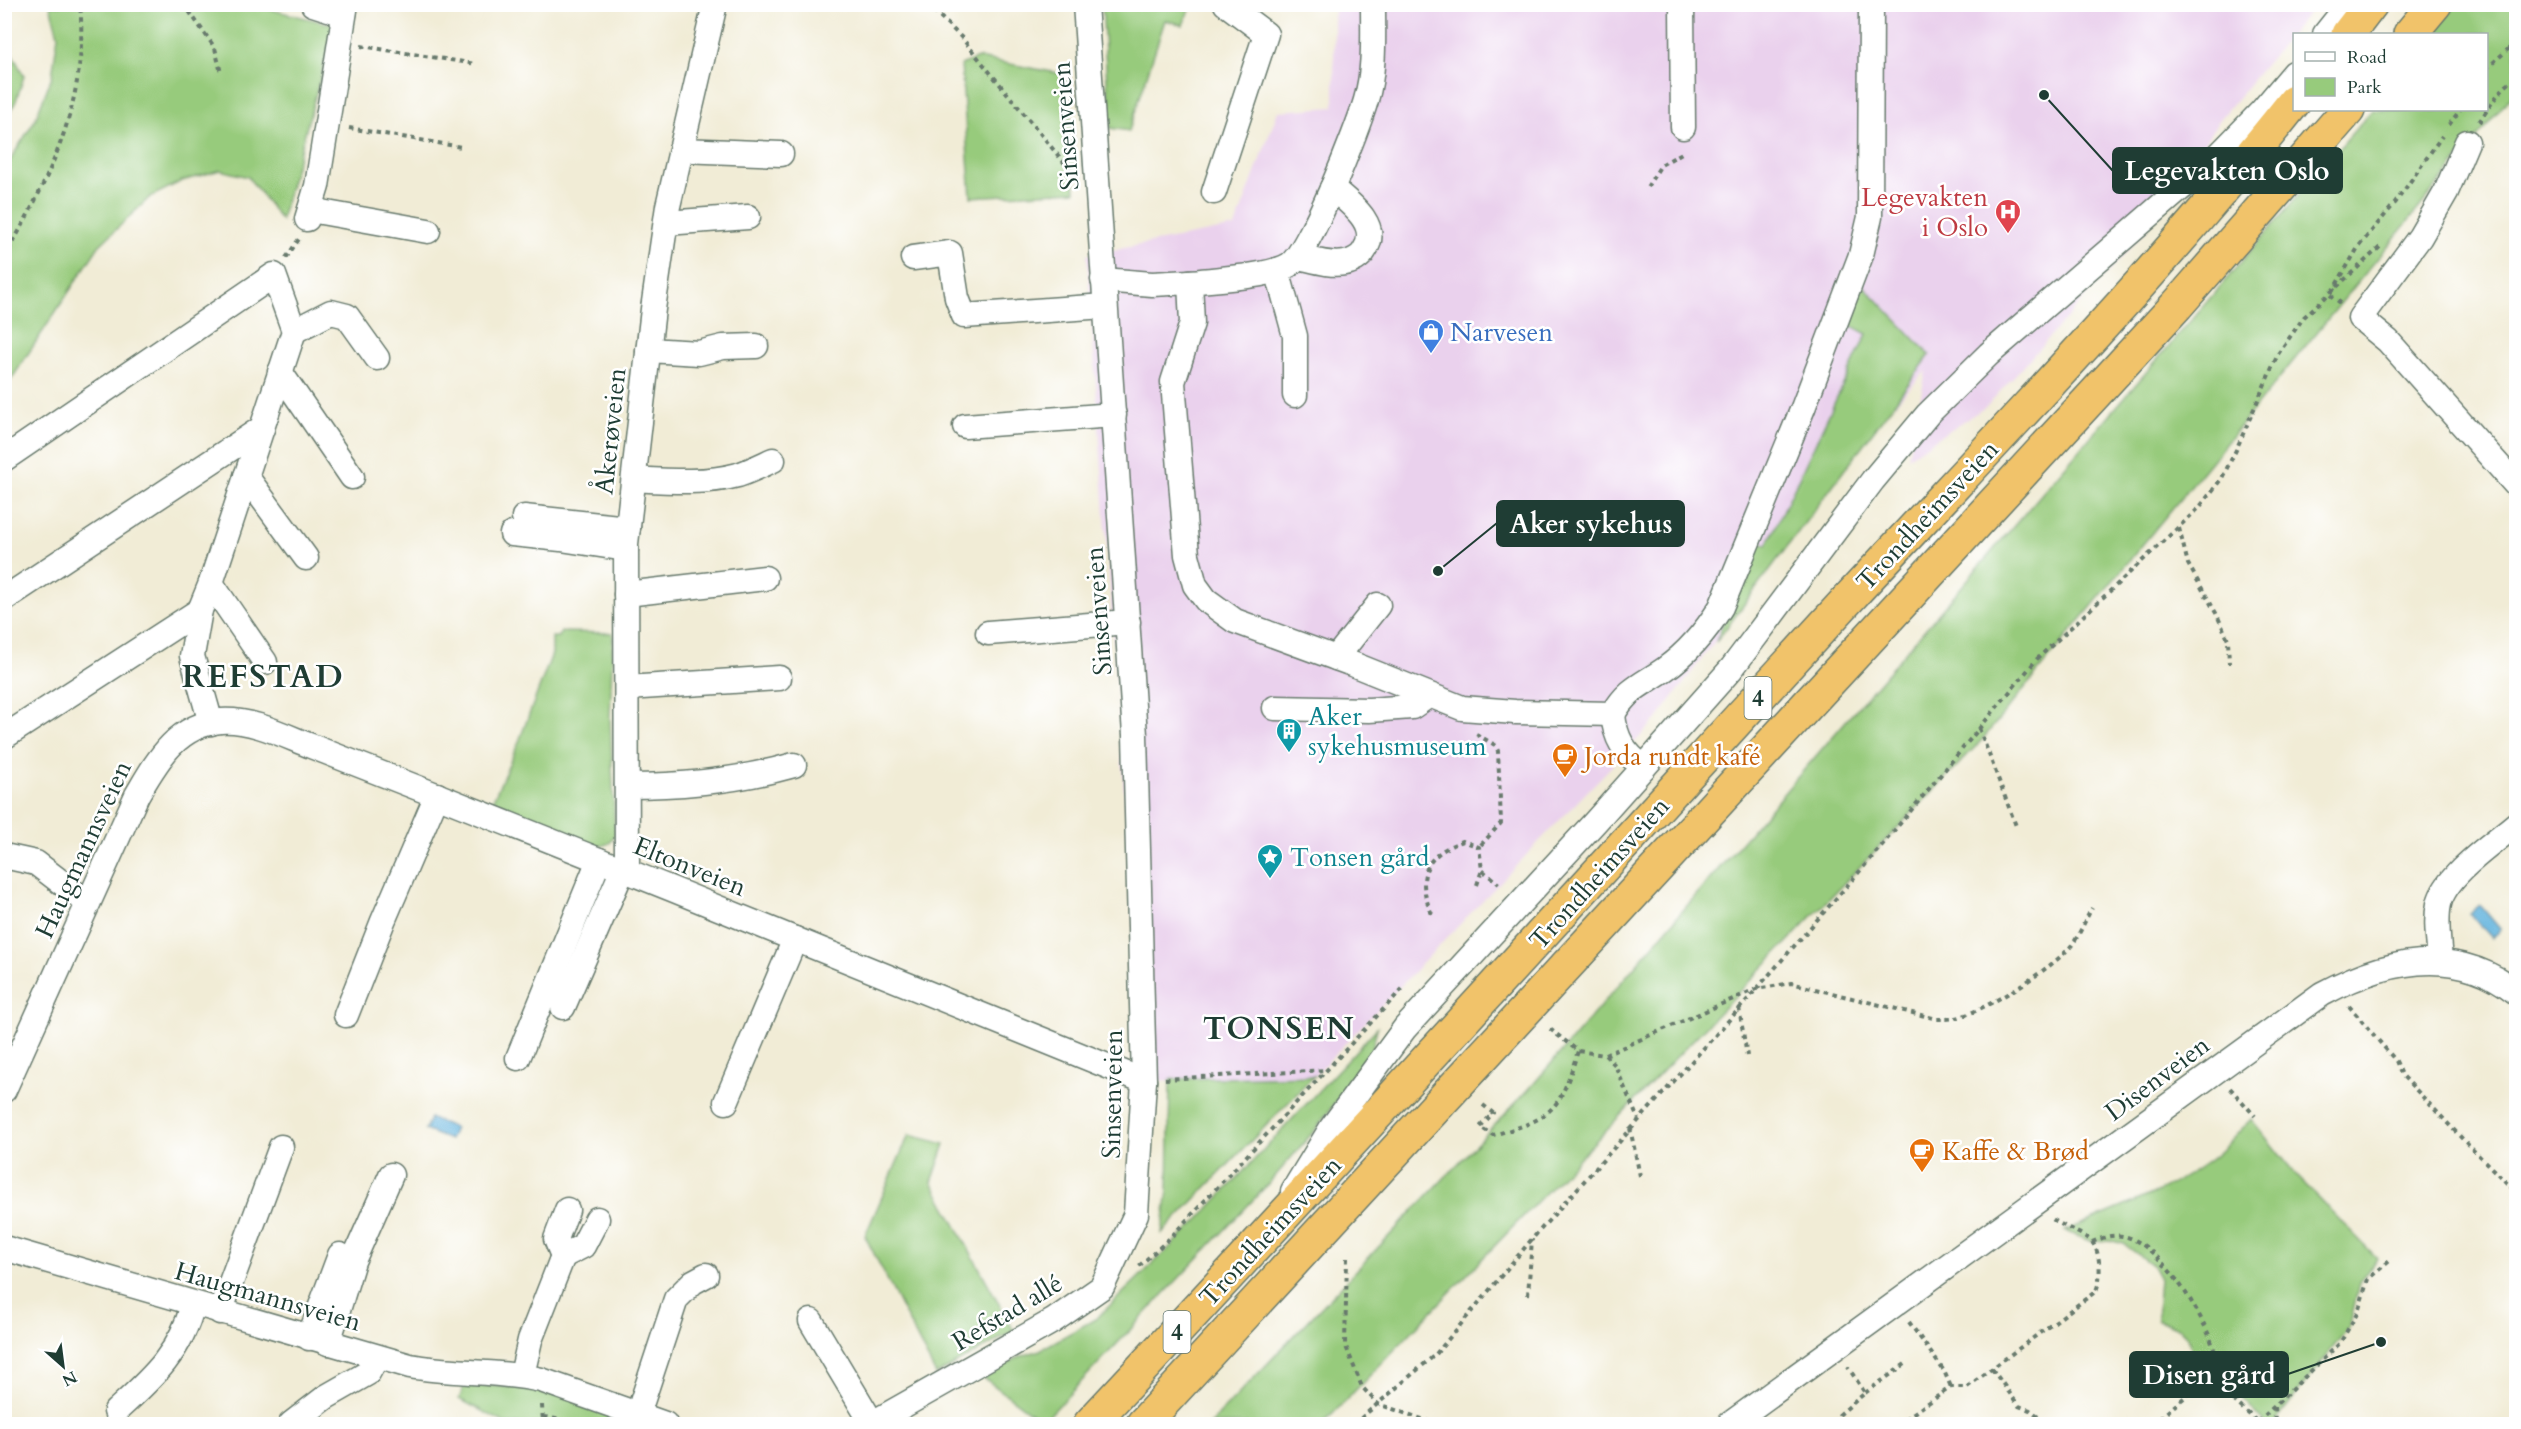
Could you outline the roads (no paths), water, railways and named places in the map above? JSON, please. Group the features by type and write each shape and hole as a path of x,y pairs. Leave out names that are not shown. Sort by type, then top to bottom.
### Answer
{"highway":[{"path":"2349,33 2371,4"},
{"path":"2411,33 2435,4"},
{"name":"Trondheimsveien","path":"1090,1425 1264,1239 1851,597 2140,286 2252,156 2293,105"},
{"name":"Trondheimsveien","path":"1143,1425 2168,314 2347,111"}],"street":[{"path":"313,4 345,9 317,186 308,214 428,231"},
{"name":"Åkerøveien","path":"625,870 627,539 648,350 666,223 715,4"},
{"name":"Sinsenveien","path":"1085,4 1135,735 1144,1081 1136,1214"},
{"path":"1214,192 1266,34 1226,4"},
{"path":"1103,280 1152,284 1190,282 1277,270 1299,257 1332,188 1366,100 1373,55 1373,4"},
{"path":"1682,4 1683,127"},
{"path":"1190,282 1192,323 1173,382 1187,555 1195,585 1206,600 1235,621 1462,708 1515,712 1613,714 1622,698 1685,653 1706,631 1721,607 1803,408 1861,255 1870,217 1871,4"},
{"path":"2326,33 2349,4"},
{"name":"Trondheimsveien","path":"1264,1239 1332,1127 1405,1028 1547,855 1644,767 1759,635 1873,480 1928,414 1989,354 2216,158 2293,75"},
{"path":"2467,142 2446,192 2420,237 2360,318 2388,341 2517,485"},
{"path":"681,150 781,154"},
{"path":"1299,257 1333,264 1347,263 1362,255 1368,245 1370,234 1366,221 1332,188"},
{"path":"666,223 748,217"},
{"path":"913,258 950,253 957,298 964,316 1105,306"},
{"path":"1277,270 1295,336 1295,395"},
{"path":"4,459 274,275 294,331 211,583 200,610 192,656 211,723"},
{"path":"294,331 331,312 347,316 377,358"},
{"path":"648,350 699,353 723,347 756,346"},
{"path":"280,372 352,477"},
{"path":"965,426 1114,415"},
{"path":"4,599 262,428"},
{"path":"634,479 671,482 707,480 738,475 773,460"},
{"path":"246,476 306,558"},
{"path":"518,525 627,539"},
{"path":"626,594 765,578"},
{"path":"211,583 265,662"},
{"path":"1336,658 1378,605"},
{"path":"4,737 200,610"},
{"path":"988,633 1128,622"},
{"path":"627,688 779,678"},
{"path":"1275,708 1369,710 1412,707 1428,696"},
{"name":"Trondheimsveien","path":"1613,714 1614,730 1619,743 1634,760 1644,767"},
{"name":"Eltonveien","path":"211,723 240,721 257,726 437,795 1144,1081"},
{"name":"Haugmannsveien","path":"4,1090 137,795 160,755 172,742 211,723"},
{"path":"627,786 674,786 725,781 794,765"},
{"path":"346,1015 437,795"},
{"path":"2440,961 2438,913 2443,893 2458,874 2517,824"},
{"path":"4,856 36,863 88,903"},
{"path":"518,1058 599,860"},
{"path":"563,1007 625,870"},
{"path":"726,1102 795,939"},
{"name":"Disenveien","path":"1730,1425 2322,994 2361,975 2382,968 2440,961 2473,968 2502,980 2517,992"},
{"path":"220,1312 281,1147"},
{"path":"319,1340 380,1179"},
{"path":"563,1256 556,1239 567,1210"},
{"name":"Refstad allé","path":"871,1424 1053,1321 1102,1287 1136,1214"},
{"path":"522,1375 530,1340 563,1256 583,1246 597,1219"},
{"name":"Haugmannsveien","path":"4,1248 376,1357 435,1370 522,1375 571,1389 665,1425"},
{"path":"638,1414 676,1299 693,1282 706,1275"},
{"path":"116,1411 158,1372 188,1325 193,1304"},
{"path":"810,1321 871,1424"},
{"name":"Haugmannsveien","path":"291,1425 326,1397 368,1373 376,1357"}],"water":[{"path":"2480,905 2501,930 2492,938 2470,913"},
{"path":"430,1118 455,1128 450,1140 425,1130"}],"place":[{"name":"Legevakten Oslo","path":"2044,95"},
{"name":"Legevakten i Oslo","path":"2008,235"},
{"name":"Narvesen","path":"1431,355"},
{"name":"Aker sykehus","path":"1438,571"},
{"name":"Aker sykehusmuseum","path":"1289,754"},
{"name":"Jorda rundt kafé","path":"1565,779"},
{"name":"Tonsen gård","path":"1270,880"},
{"name":"Kaffe & Brød","path":"1922,1174"},
{"name":"Disen gård","path":"2381,1342"}],"district":[{"name":"REFSTAD","path":"263,676"},
{"name":"TONSEN","path":"1279,1028"}]}
